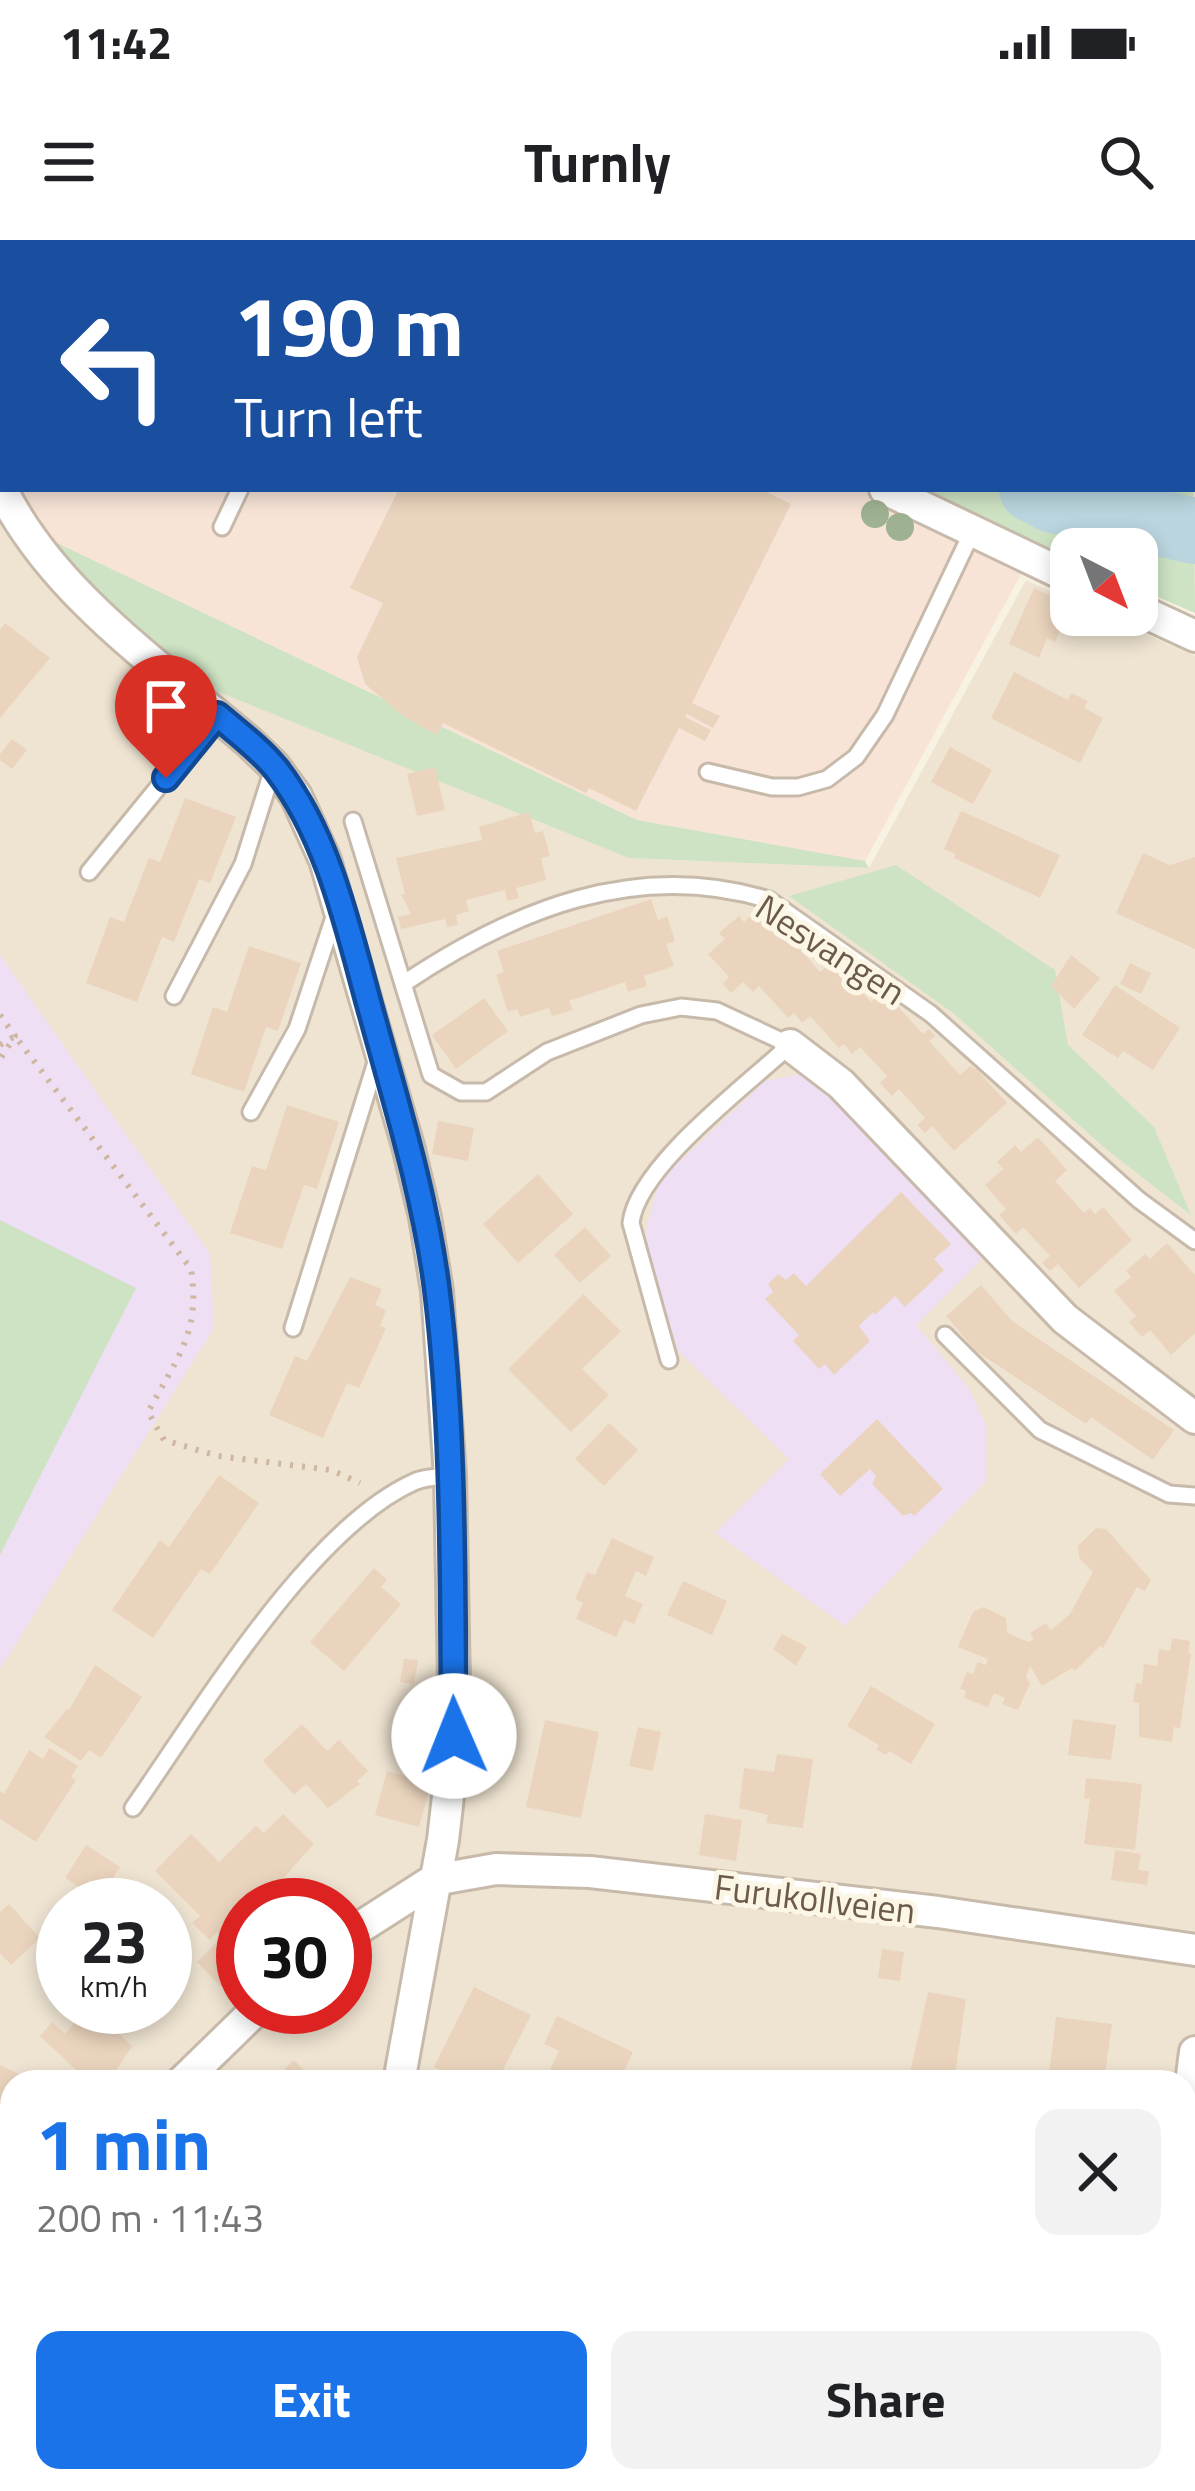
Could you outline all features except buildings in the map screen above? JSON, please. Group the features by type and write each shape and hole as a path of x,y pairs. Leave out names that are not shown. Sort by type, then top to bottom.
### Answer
{"street":[{"path":"4,492 42,552 91,605 274,766 296,796 325,860 381,1047 428,1235 437,1291 450,1476 454,1736 443,1840 401,2070"},
{"path":"891,492 1050,568"},
{"path":"1158,619 1195,636"},
{"path":"790,1045 841,1084 1065,1319 1195,1418"},
{"name":"Furukollveien","path":"434,1880 496,1869 590,1872 938,1912 1195,1950"},
{"path":"372,1920 434,1880"},
{"path":"194,2070 231,2034"}],"lane":[{"path":"222,526 239,492"},
{"path":"708,772 772,788 798,788 827,779 856,757 884,715 973,530"},
{"path":"89,872 217,715"},
{"path":"174,996 243,864 274,766"},
{"path":"353,821 431,1075 461,1092 486,1092 547,1052 641,1015 681,1007 717,1011 790,1045 654,1171 632,1210 631,1222 669,1360"},
{"name":"Nesvangen","path":"403,984 474,941 588,893 648,886 742,892 769,900 931,1014 1139,1199 1195,1241"},
{"path":"251,1112 297,1029 339,903"},
{"path":"292,1328 381,1047"},
{"path":"945,1335 1040,1430 1169,1494 1195,1496"},
{"path":"133,1808 308,1567 347,1528 416,1480 450,1476"}],"path":[{"path":"0,1015 191,1269 196,1303 189,1336 148,1412 164,1440 218,1456 332,1470 391,1497"},
{"path":"0,1045 15,1036"},
{"path":"0,1059 15,1036"}],"shaded area":[{"path":"0,492 22,492 629,858 869,868 1026,580 1050,591 1050,636 1150,636 1195,656 1195,2070 0,2070"},
{"path":"17,492 873,492 1025,567 865,861 637,820 40,535"},
{"path":"0,955 210,1254 214,1328 0,1669"},
{"path":"805,1073 835,1089 986,1255 916,1325 968,1387 985,1424 986,1481 845,1626 715,1533 789,1459 678,1351 651,1274 646,1231 659,1181 765,1081"}],"green space":[{"path":"929,492 1194,492 1195,613 1158,597 1158,528 1050,528 1050,549"},
{"path":"40,535 637,820 865,861 869,868 629,858 199,684"},
{"path":"896,865 1055,970 1068,1045 1154,1127 1191,1215 1106,1149 953,1013 789,896"},
{"path":"0,1220 136,1288 0,1555"}],"waterway":[{"path":"1038,492 1053,500 1195,531"}],"route":[{"path":"166,778 217,715 274,766 296,796 325,860 358,964 408,1146 437,1291 450,1476 454,1736"}]}
